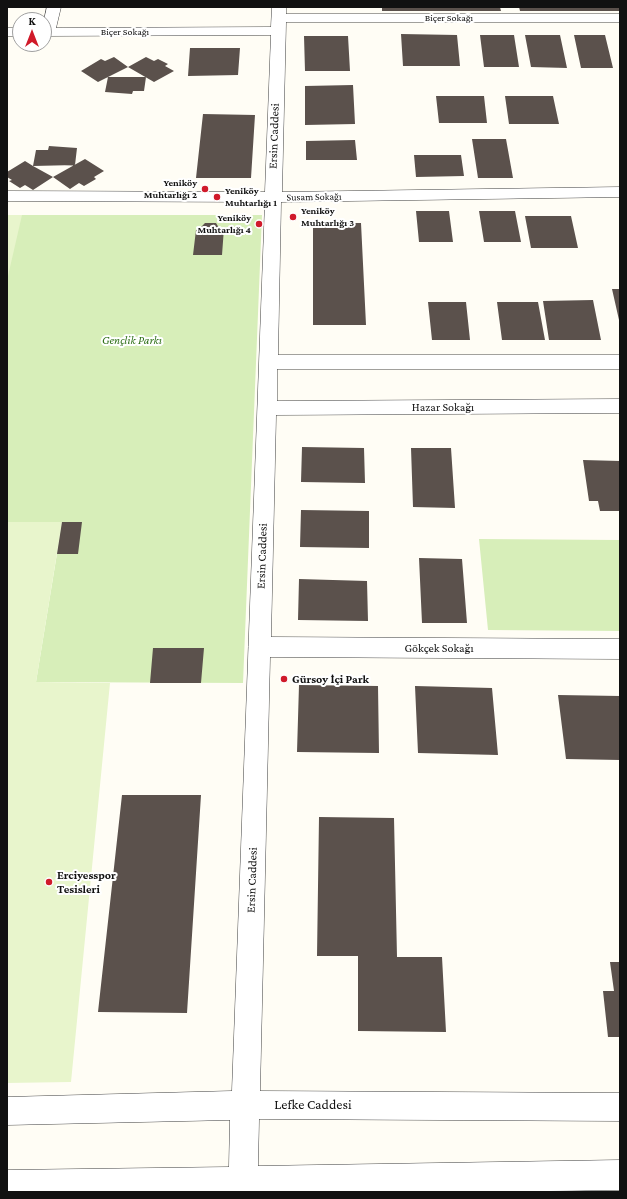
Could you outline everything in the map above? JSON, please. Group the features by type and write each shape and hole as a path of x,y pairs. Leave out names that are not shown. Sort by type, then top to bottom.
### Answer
{"street":[{"name":"Biçer Sokağı","path":"52,32 278,19 620,18"},
{"name":"Ersin Caddesi","path":"243,1180 278,19"},
{"name":"Susam Sokağı","path":"7,196 272,197 620,192"},
{"path":"268,362 620,362"},
{"name":"Hazar Sokağı","path":"266,408 620,406"},
{"name":"Gökçek Sokağı","path":"259,647 620,649"},
{"name":"Lefke Caddesi","path":"7,1111 245,1105 620,1107"},
{"path":"7,1186 243,1180 478,1185 535,1184 620,1175"}],"green space":[{"name":"Gençlik Parkı","path":"7,215 262,215 243,683 36,682 62,523 7,522"},
{"path":"7,215 22,215 8,276 7,276"},
{"name":"Erciyesspor Tesisleri","path":"7,522 62,522 36,682 110,683 71,1082 7,1083"},
{"path":"479,539 620,540 620,631 488,630"}],"building":[{"path":"382,7 500,7 501,11 382,11"},
{"path":"519,7 620,7 620,11 520,11"},
{"path":"401,34 457,35 460,66 403,66"},
{"path":"480,35 514,35 519,67 484,67"},
{"path":"525,35 560,35 567,68 531,67"},
{"path":"574,35 605,35 613,68 581,68"},
{"path":"304,36 348,36 350,71 305,71"},
{"path":"190,48 240,48 238,75 188,76"},
{"path":"114,57 128,67 98,82 81,71 101,59 105,61"},
{"path":"146,57 154,61 158,59 168,64 165,66 174,71 154,82 128,67"},
{"path":"108,77 146,77 144,91 133,91 132,94 105,92"},
{"path":"353,85 355,124 305,125 305,86"},
{"path":"436,96 484,96 487,123 439,123"},
{"path":"505,96 553,96 559,124 509,124"},
{"path":"203,114 255,115 251,178 196,178"},
{"path":"472,139 506,139 513,178 478,178"},
{"path":"355,140 357,160 306,160 306,141"},
{"path":"49,146 77,148 75,165 33,166 36,150 48,150"},
{"path":"414,155 461,155 464,176 416,177"},
{"path":"85,159 104,171 94,177 96,179 84,186 79,183 70,189 53,177"},
{"path":"25,161 53,177 33,190 25,185 20,188 9,181 12,180 7,177 7,172"},
{"path":"416,211 449,211 453,242 419,242"},
{"path":"479,211 515,211 521,242 484,242"},
{"path":"525,216 571,216 578,248 531,248"},
{"path":"205,223 216,223 219,228 224,228 222,255 193,255 196,230 198,230"},
{"path":"313,223 361,223 366,325 313,325"},
{"path":"612,289 620,289 620,320 619,320"},
{"path":"593,300 601,340 549,340 543,301"},
{"path":"428,302 466,302 470,340 432,340"},
{"path":"497,302 538,302 545,340 502,340"},
{"path":"302,447 364,448 365,483 301,482"},
{"path":"411,448 451,448 455,508 413,507"},
{"path":"583,460 620,461 620,511 600,511 598,501 589,501"},
{"path":"301,510 369,511 369,548 300,547"},
{"path":"62,522 82,522 78,554 57,554"},
{"path":"419,558 462,559 467,623 422,623"},
{"path":"299,579 367,581 368,621 298,620"},
{"path":"153,648 204,648 201,683 150,683"},
{"path":"299,685 378,686 379,753 297,752"},
{"path":"415,686 492,688 498,755 418,753"},
{"path":"558,695 620,696 620,760 566,759"},
{"path":"122,795 201,795 187,1013 98,1012"},
{"path":"319,817 394,818 397,957 442,957 446,1032 358,1031 358,956 317,956"},
{"path":"610,962 620,962 620,1037 608,1037 603,991 614,991"}],"place":[{"name":"Yeniköy Muhtarlığı 2","path":"205,189"},
{"name":"Yeniköy Muhtarlığı 1","path":"217,197"},
{"name":"Yeniköy Muhtarlığı 3","path":"293,217"},
{"name":"Yeniköy Muhtarlığı 4","path":"259,224"},
{"name":"Gürsoy İçi Park","path":"284,679"},
{"name":"Erciyesspor Tesisleri","path":"49,882"}]}
